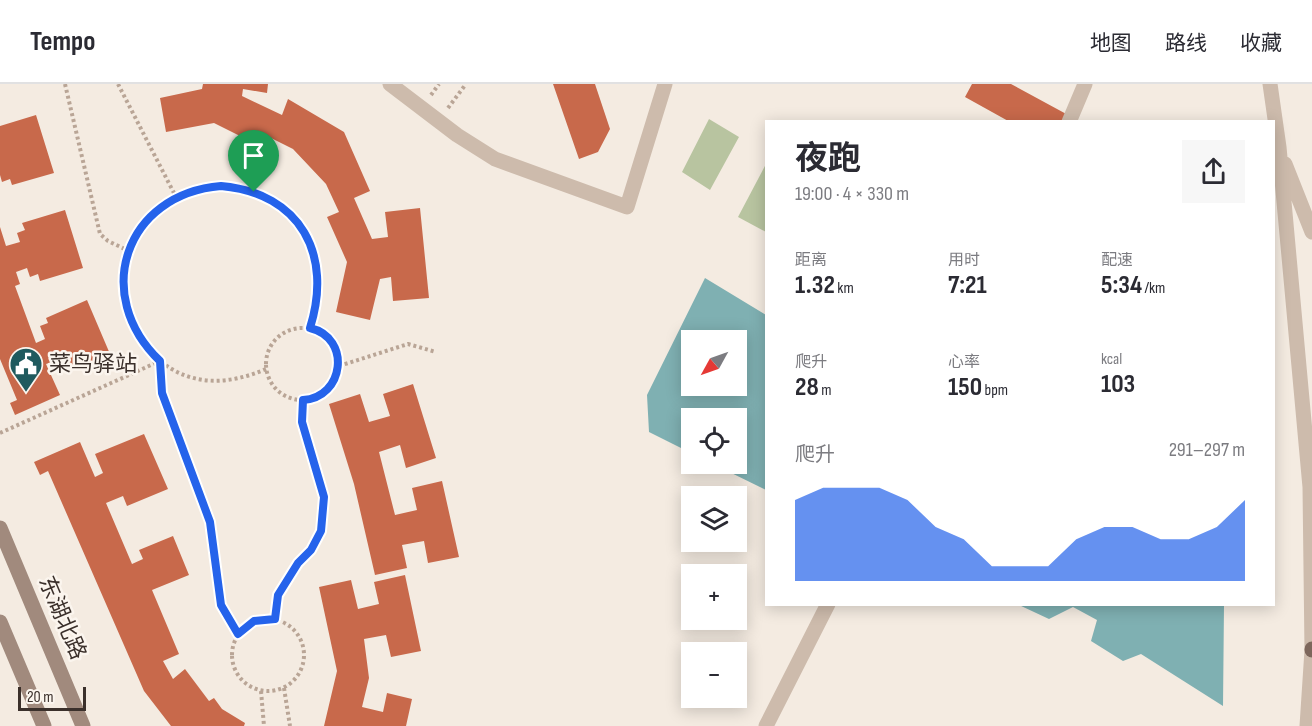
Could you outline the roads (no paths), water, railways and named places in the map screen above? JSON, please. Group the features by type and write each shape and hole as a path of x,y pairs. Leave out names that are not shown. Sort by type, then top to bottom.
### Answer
{"main road":[{"name":"东湖北路","path":"0,528 83,726"},
{"path":"0,622 44,726"}],"street":[{"path":"390,84 495,159 627,207 665,84"},
{"path":"1070,120 1085,84"},
{"path":"1270,84 1279,147 1310,487 1312,650 1307,726"},
{"path":"1279,147 1312,232"},
{"path":"766,726 827,606"}],"water":[{"path":"705,278 765,314 765,490 733,474 747,474 747,408 681,408 681,448 649,432 647,395"},
{"path":"1021,606 1224,606 1223,706 1141,654 1123,661 1091,641 1097,620 1073,607 1049,619"}],"place":[{"name":"菜鸟驿站","path":"26,393"}]}
